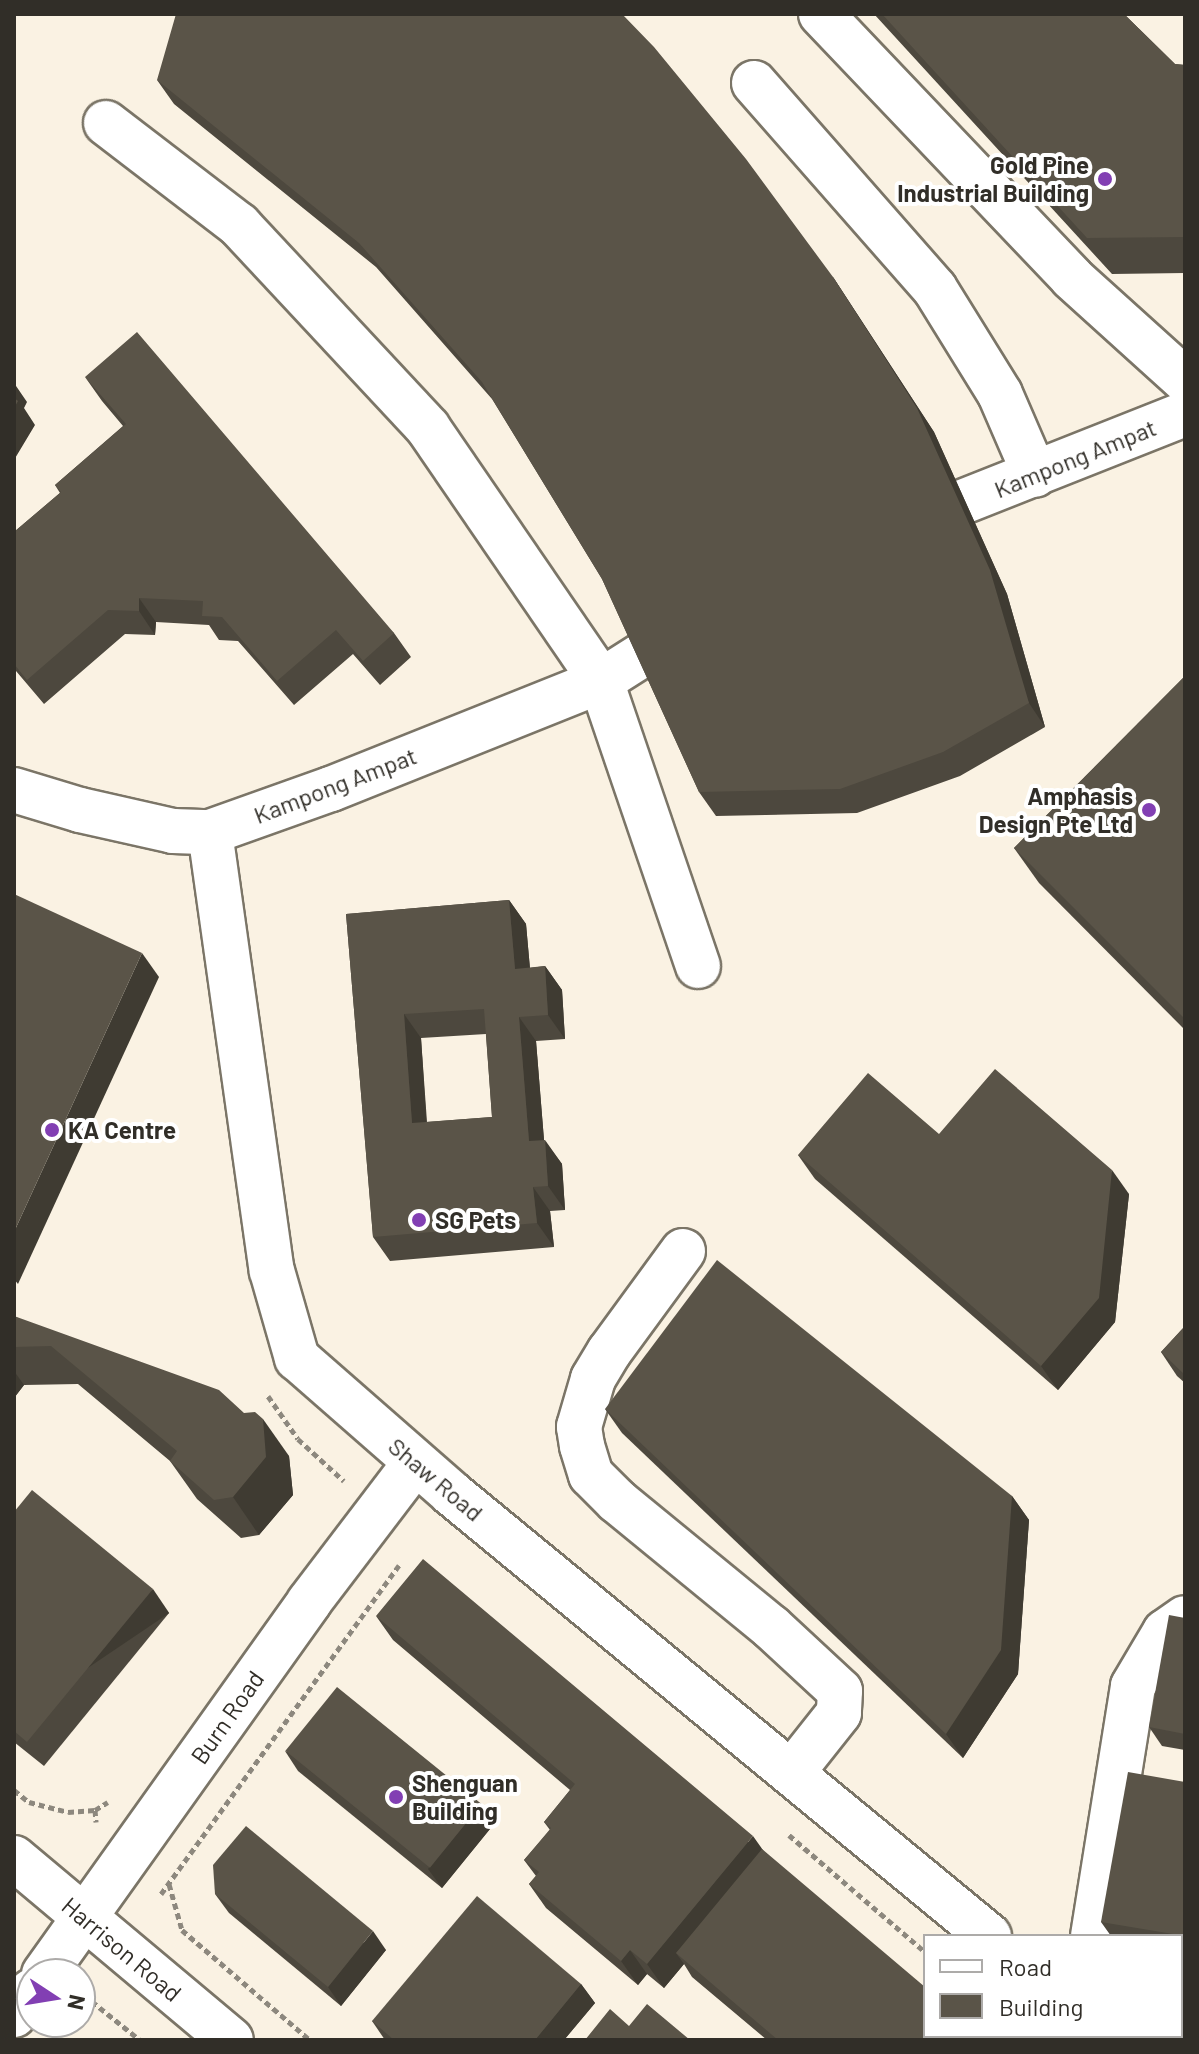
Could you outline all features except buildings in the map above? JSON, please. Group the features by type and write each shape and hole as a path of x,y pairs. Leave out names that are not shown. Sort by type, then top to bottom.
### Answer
{"street":[{"path":"821,14 1072,278 1185,380"},
{"path":"754,83 935,289 1000,394 1035,475"},
{"path":"106,123 239,225 428,428 601,681 698,966"},
{"name":"Kampong Ampat","path":"965,501 1185,414"},
{"name":"Kampong Ampat","path":"14,790 80,810 173,831 210,832 331,789 601,681 642,655"},
{"name":"Shaw Road","path":"210,832 272,1271 297,1358 415,1463 793,1771 987,1934"},
{"path":"683,1251 609,1352 593,1379 579,1427 582,1446 591,1475 617,1501 771,1627 840,1691 839,1713 793,1771"},
{"name":"Burn Road","path":"56,1958 309,1602 415,1463"},
{"path":"1093,1934 1133,1686 1165,1632 1185,1618"},
{"name":"Harrison Road","path":"14,1858 231,2040"}],"path":[{"path":"96,1977 169,1884 405,1556"},
{"path":"169,1884 182,1930 310,2040"},
{"path":"96,2005 140,2040"}],"place":[{"name":"Gold Pine Industrial Building","path":"1105,179"},
{"name":"Amphasis Design Pte Ltd","path":"1149,810"},
{"name":"KA Centre","path":"52,1130"},
{"name":"SG Pets","path":"419,1220"},
{"name":"Shenguan Building","path":"396,1797"}]}
